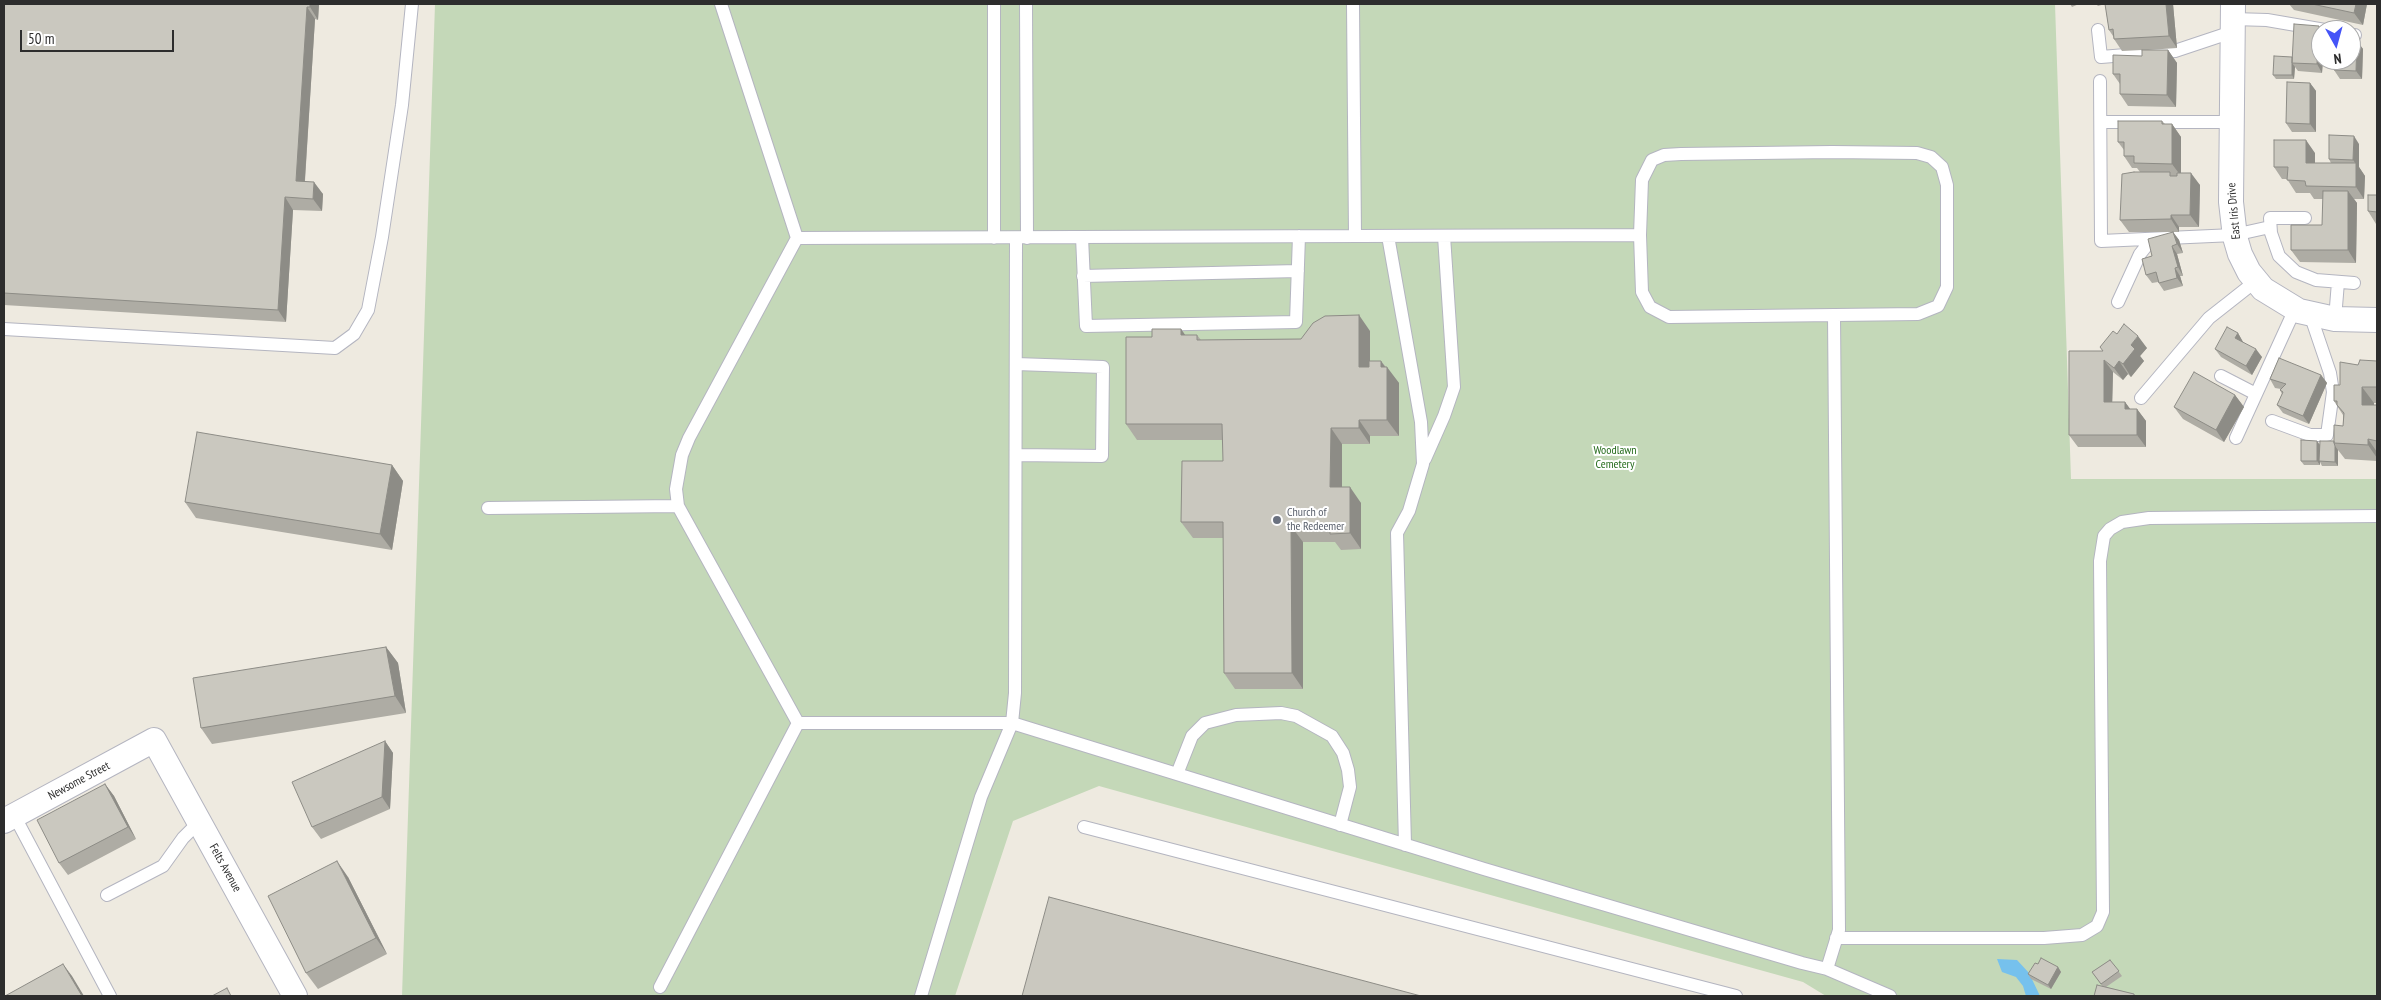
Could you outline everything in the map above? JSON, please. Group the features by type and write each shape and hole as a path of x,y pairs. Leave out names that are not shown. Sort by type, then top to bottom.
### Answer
{"street":[{"name":"East Iris Drive","path":"2232,18 2231,202 2234,235 2240,254 2256,282 2271,296 2302,312 2335,319 2377,320"},
{"name":"Newsome Street","path":"9,818 154,740"},
{"name":"Felts Avenue","path":"154,740 295,996"}],"lane":[{"path":"4,329 335,348 354,334 368,310 382,237 402,105 412,4"},
{"path":"721,4 797,238 689,438 676,489 678,506 798,723"},
{"path":"994,4 994,238"},
{"path":"921,996 982,797 1012,723 1015,693 1016,364 1022,238 1026,4"},
{"path":"1354,4 1355,236"},
{"path":"2098,30 2101,56 2175,51 2232,18 2267,20 2311,28"},
{"path":"2100,81 2101,241 2234,235 2270,227"},
{"path":"2101,122 2231,122"},
{"path":"1917,153 1931,157 1942,167 1947,185 1947,288 1942,300 1932,310 1918,314 1663,316 1650,307 1642,292 1640,235 1642,180 1648,165 1658,157 1681,154 1917,153"},
{"path":"2305,218 2270,218 2274,246 2287,265 2296,272 2316,280 2354,283"},
{"path":"797,238 1640,235"},
{"path":"1082,237 1086,326 1296,322 1299,236"},
{"path":"1388,236 1422,422 1423,464"},
{"path":"1405,845 1397,533 1410,511 1423,464 1444,416 1454,387 1444,236"},
{"path":"2118,302 2140,254 2152,238"},
{"path":"1083,276 1298,272"},
{"path":"2141,398 2209,318 2256,282"},
{"path":"2335,319 2338,282"},
{"path":"2236,438 2256,394 2302,312"},
{"path":"2272,421 2310,435 2327,435 2333,392 2327,358 2302,312"},
{"path":"1827,969 1838,930 1834,315"},
{"path":"1016,364 1103,367 1102,456 1016,455"},
{"path":"2221,376 2256,394"},
{"path":"488,508 678,506"},
{"path":"1836,938 2044,938 2082,935 2097,926 2103,912 2100,561 2104,536 2110,529 2127,520 2149,518 2377,516"},
{"path":"1177,774 1192,736 1205,724 1236,715 1281,713 1296,716 1332,736 1343,753 1350,787 1340,825"},
{"path":"798,723 1012,723 1405,845 1802,964 1827,969 1890,996"},
{"path":"660,987 798,723"},
{"path":"9,818 110,996"},
{"path":"107,895 163,866 183,838 199,822"},
{"path":"1084,827 1736,996"}],"green space":[{"name":"Woodlawn Cemetery","path":"435,4 2055,4 2071,479 2377,479 2377,996 1826,996 1803,982 1099,786 1013,821 955,996 402,996"}],"water":[{"path":"1997,959 2017,960 2029,973 2040,996 2026,996 2023,986 2016,977 2002,972"}],"building":[{"path":"4,4 310,4 310,7 307,7 296,181 314,182 313,199 285,197 278,310 4,293"},
{"path":"2105,4 2166,4 2169,36 2114,39 2113,29 2109,30"},
{"path":"2312,4 2356,4 2354,13"},
{"path":"2294,24 2311,25 2311,64 2292,63"},
{"path":"2142,50 2168,50 2167,95 2120,94 2120,74 2113,74 2113,55 2142,56"},
{"path":"2274,56 2292,57 2292,75 2273,75"},
{"path":"2287,82 2310,83 2310,124 2286,123"},
{"path":"2118,121 2162,121 2162,124 2172,124 2172,164 2134,163 2134,156 2124,156 2124,142 2118,142"},
{"path":"2329,135 2354,136 2353,160 2329,159"},
{"path":"2274,140 2306,140 2306,163 2356,163 2356,187 2306,186 2305,181 2287,180 2288,167 2274,167"},
{"path":"2170,172 2170,176 2177,176 2177,173 2191,173 2190,215 2171,215 2171,219 2120,220 2122,174"},
{"path":"2323,191 2348,191 2348,250 2291,250 2291,225 2322,225"},
{"path":"2368,195 2377,195 2377,212 2368,211"},
{"path":"2173,232 2177,244 2172,246 2178,267 2175,268 2177,278 2159,283 2156,272 2146,275 2142,259 2152,256 2148,239"},
{"name":"Church of the Redeemer","path":"1359,315 1359,367 1369,367 1369,361 1381,361 1381,367 1387,367 1387,420 1359,420 1359,428 1331,428 1330,487 1350,487 1350,533 1330,534 1330,526 1291,526 1292,673 1224,673 1223,522 1181,522 1182,461 1223,461 1222,424 1126,424 1126,337 1152,337 1152,329 1181,329 1181,335 1197,335 1197,340 1301,339 1313,323 1325,316"},
{"path":"2124,324 2138,336 2131,345 2135,349 2123,364 2119,361 2114,368 2104,360 2104,402 2125,402 2125,409 2137,409 2137,435 2069,435 2069,351 2103,351 2100,347 2113,331 2117,334"},
{"path":"2227,327 2238,333 2235,338 2256,349 2246,366 2215,349"},
{"path":"2279,358 2321,375 2303,416 2277,405 2283,392 2280,390 2286,384 2270,379"},
{"path":"2360,360 2377,361 2377,387 2362,387 2362,405 2377,405 2377,441 2368,439 2368,445 2334,443 2334,425 2343,426 2344,413 2337,405 2337,401 2334,401 2334,385 2340,385 2340,362 2358,365"},
{"path":"2194,372 2235,395 2216,430 2174,407"},
{"path":"197,432 392,465 380,534 185,502"},
{"path":"2301,440 2317,441 2317,461 2301,461"},
{"path":"2320,441 2334,441 2335,462 2319,461"},
{"path":"386,647 395,696 201,728 193,678"},
{"path":"385,741 382,797 312,827 292,782"},
{"path":"105,784 128,827 59,863 37,820"},
{"path":"337,861 376,938 306,973 268,896"},
{"path":"1049,897 1421,996 1022,996"},
{"path":"2041,958 2058,967 2048,985 2028,974 2035,963 2038,964"},
{"path":"2110,960 2119,971 2101,984 2092,972"},
{"path":"63,964 82,996 5,996"},
{"path":"2097,985 2134,994 2134,996 2094,996"},
{"path":"227,988 231,996 212,996"}],"place":[{"name":"Church of the Redeemer","path":"1277,520"}]}
